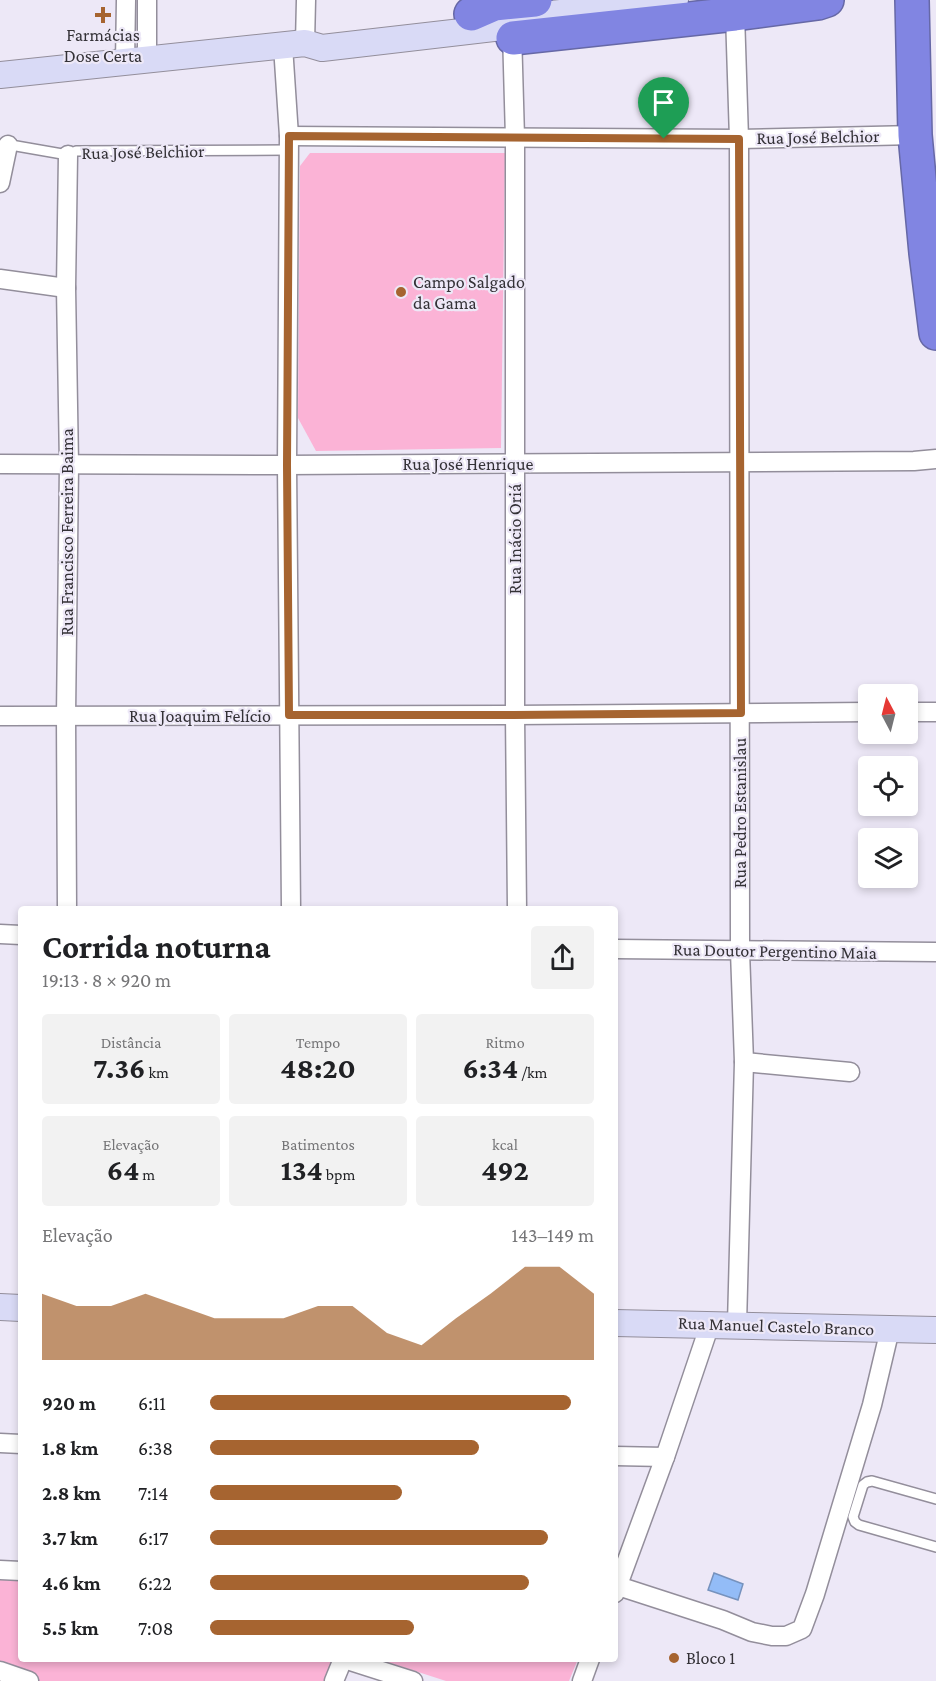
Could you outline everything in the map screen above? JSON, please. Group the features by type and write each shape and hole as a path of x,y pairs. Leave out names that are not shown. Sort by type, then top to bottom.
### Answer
{"highway":[{"path":"471,7 494,4 521,20 735,14 827,0"},
{"path":"912,0 915,135 936,333"}],"main road":[{"path":"0,75 294,45 322,48 675,0"},
{"path":"294,45 321,32 471,7"},
{"path":"0,1307 18,1308"},
{"name":"Rua Manuel Castelo Branco","path":"618,1323 936,1330"}],"street":[{"path":"126,0 136,62"},
{"path":"136,62 147,0"},
{"path":"291,906 287,465 288,143 294,45 306,0"},
{"name":"Rua Pedro Estanislau","path":"735,14 739,139 740,951 744,1062 737,1324"},
{"name":"Rua Inácio Oriá","path":"516,906 515,138 521,20"},
{"name":"Rua José Belchior","path":"288,143 515,138 739,139 915,135"},
{"path":"0,183 4,144"},
{"name":"Rua Francisco Ferreira Baima","path":"67,906 66,716 69,465 66,288 68,155"},
{"path":"0,279 66,288"},
{"name":"Rua José Henrique","path":"0,464 287,465 936,459"},
{"name":"Rua Joaquim Felício","path":"0,716 858,712"},
{"path":"918,712 936,712"},
{"path":"0,934 18,934"},
{"name":"Rua Doutor Pergentino Maia","path":"618,949 936,952"},
{"path":"744,1062 850,1072"},
{"path":"618,1583 665,1457 710,1324"},
{"path":"618,1589 723,1620 752,1632 786,1636 802,1629 815,1594 872,1405 890,1329"},
{"path":"0,1443 18,1444"},
{"path":"618,1456 665,1457"},
{"path":"0,1570 18,1571"},
{"path":"334,1681 342,1662"},
{"path":"353,1662 413,1681"},
{"path":"582,1681 589,1662"},
{"path":"0,1671 29,1681"}],"lane":[{"name":"Rua José Belchior","path":"4,144 68,155 76,151 288,143"},
{"path":"936,1499 872,1481 867,1482 863,1485 853,1517 859,1525 936,1547"}],"shaded area":[{"name":"Campo Salgado da Gama","path":"310,153 505,153 501,448 316,451 298,418 300,166"},
{"path":"0,1573 18,1574 18,1662 341,1662 333,1681 37,1681 0,1668"},
{"path":"387,1662 577,1662 569,1681 446,1681"}],"water":[{"path":"714,1573 743,1584 738,1600 708,1590"}],"place":[{"name":"Farmácias Dose Certa","path":"103,15"},
{"name":"Campo Salgado da Gama","path":"401,292"},
{"name":"Bloco 1","path":"674,1658"}],"route":[{"path":"289,136 664,139 739,139 741,713 289,715 287,465 289,136"}]}
